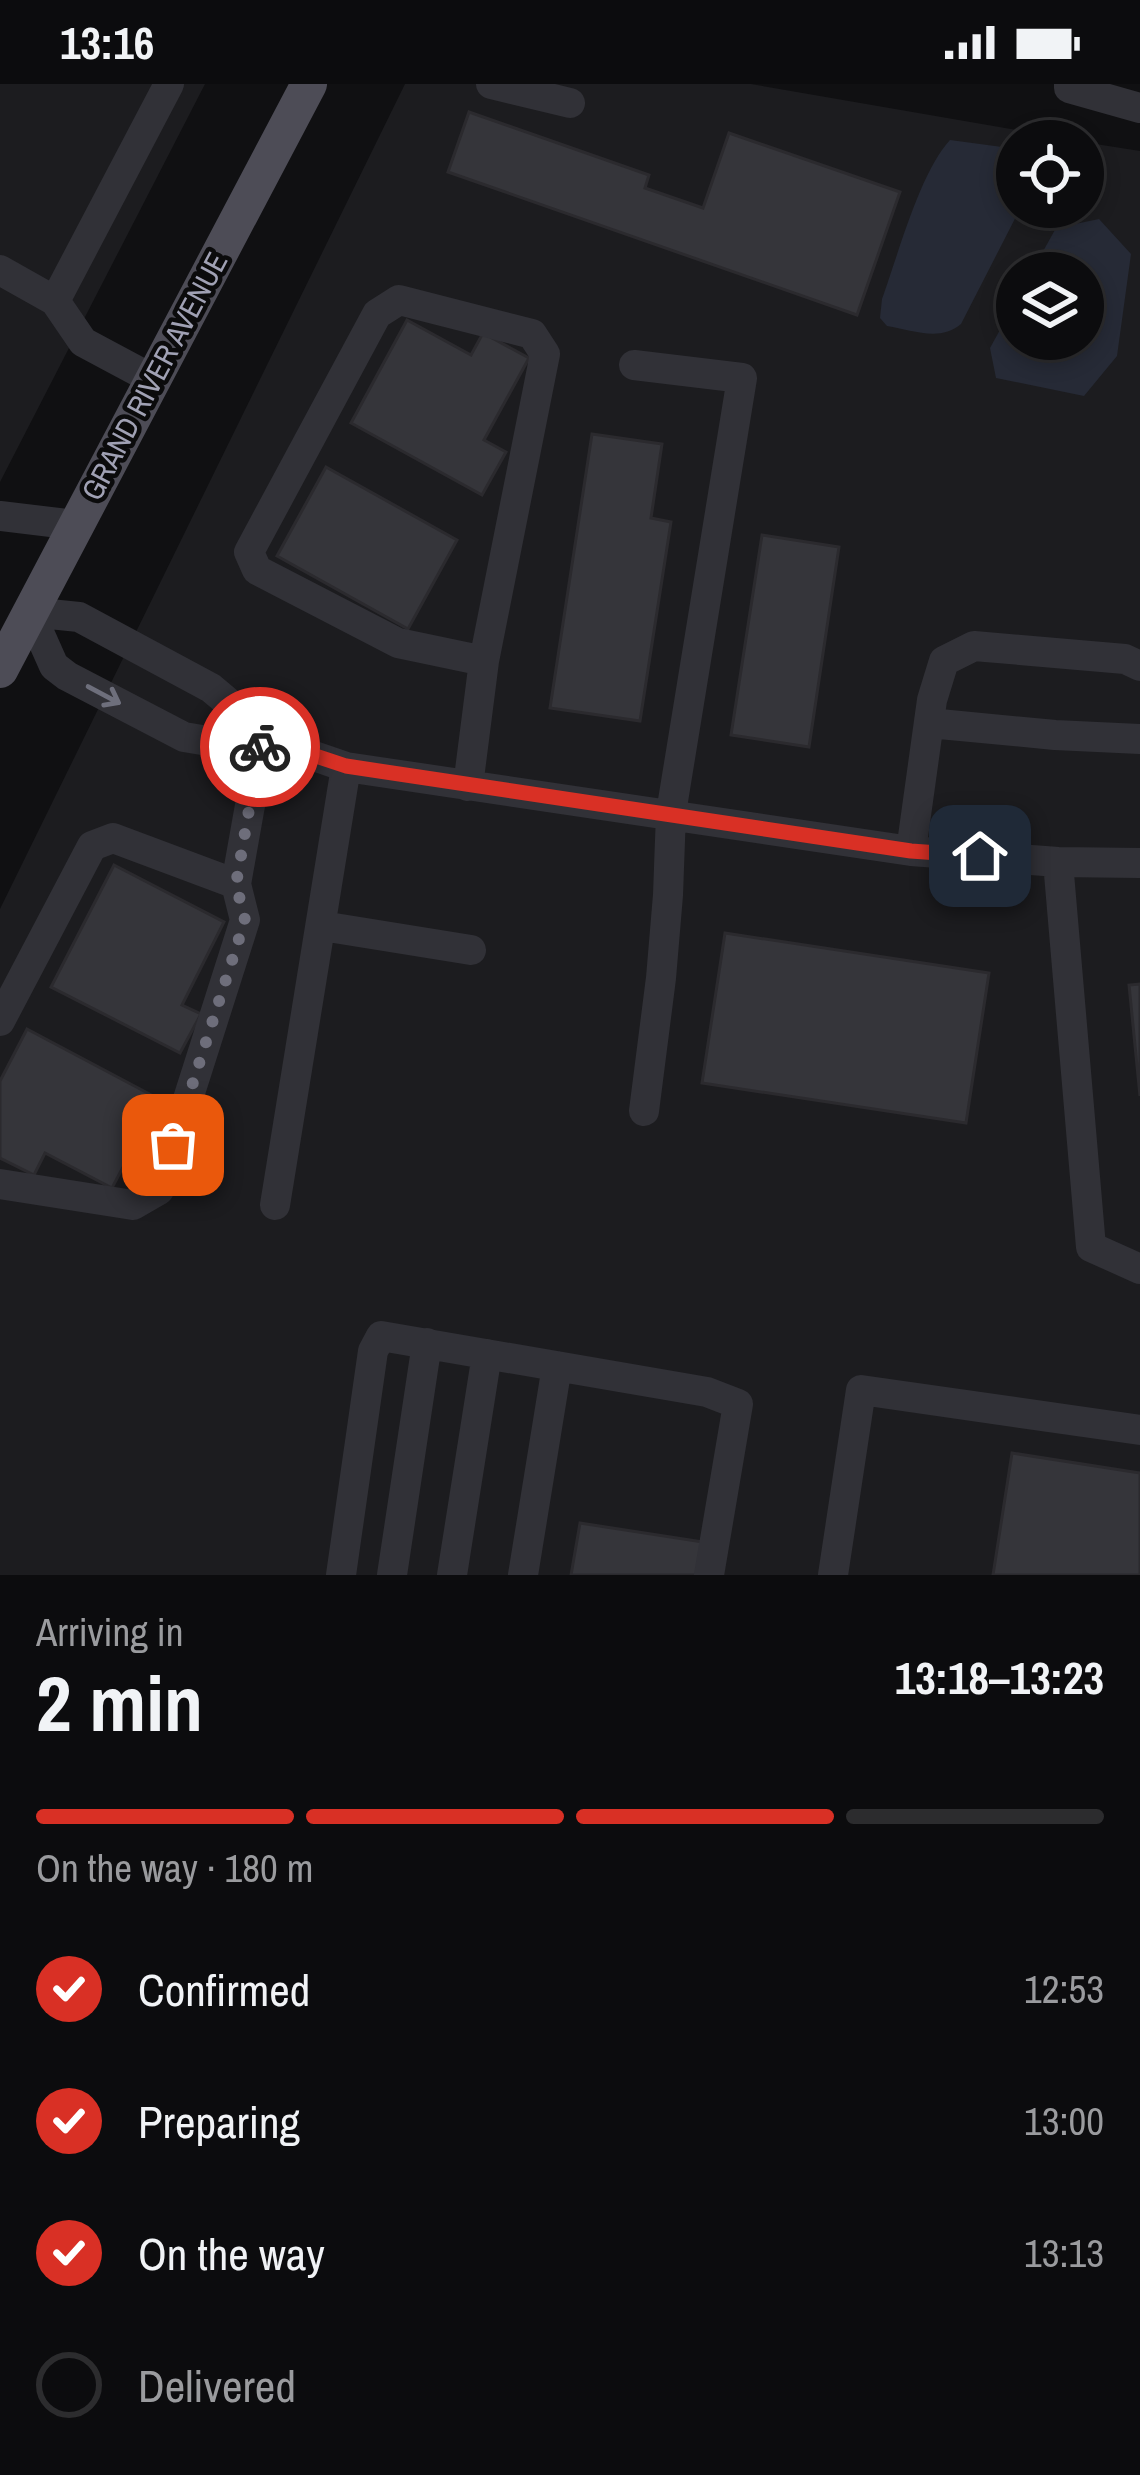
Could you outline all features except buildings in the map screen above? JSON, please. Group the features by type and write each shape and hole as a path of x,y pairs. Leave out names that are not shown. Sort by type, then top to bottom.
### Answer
{"main road":[{"name":"GRAND RIVER AVENUE","path":"0,670 154,380 298,88"}],"street":[{"path":"55,301 169,84"},
{"path":"490,84 571,103"},
{"path":"1069,84 1069,88 1140,108"},
{"path":"0,270 55,301 83,343 154,380"},
{"path":"468,786 484,662 545,354 532,334 399,300 376,314 248,552 257,570 398,643 484,662"},
{"path":"634,364 742,378 671,813 661,978 644,1111"},
{"path":"0,516 76,525"},
{"path":"0,1184 133,1205 159,1190 245,920 236,884 252,734 211,688 79,617 30,612 54,666 184,737 208,741 252,734 346,766 911,851 1140,863"},
{"path":"911,851 932,700 944,661 974,646 1125,659 1140,666"},
{"path":"929,723 1140,739"},
{"path":"275,1205 346,766"},
{"path":"0,1022 92,846 113,838 236,884"},
{"path":"1058,862 1091,1247 1140,1269"},
{"path":"322,926 470,950"},
{"path":"341,1575 373,1351 381,1336 707,1392 737,1404 709,1575"},
{"path":"392,1575 427,1343"},
{"path":"452,1575 487,1354"},
{"path":"523,1575 557,1366"},
{"path":"832,1575 861,1390 1140,1430"}],"shaded area":[{"path":"0,84 205,84 0,482"},
{"path":"405,84 751,84 996,126 996,228 1104,228 1104,145 1140,151 1140,1575 0,1575 0,909"}],"water":[{"path":"950,140 996,146 996,228 1010,228 961,324 935,334 887,326 880,318 903,238 939,154"},
{"path":"1104,224 1131,254 1117,356 1084,396 996,378 990,348 996,337 996,360 1104,360 1104,252 1043,252 1056,228"}],"way so far":[{"path":"173,1145 245,920 236,884 260,747"}],"route":[{"path":"260,747 262,738 346,766 911,851 980,856"}]}
